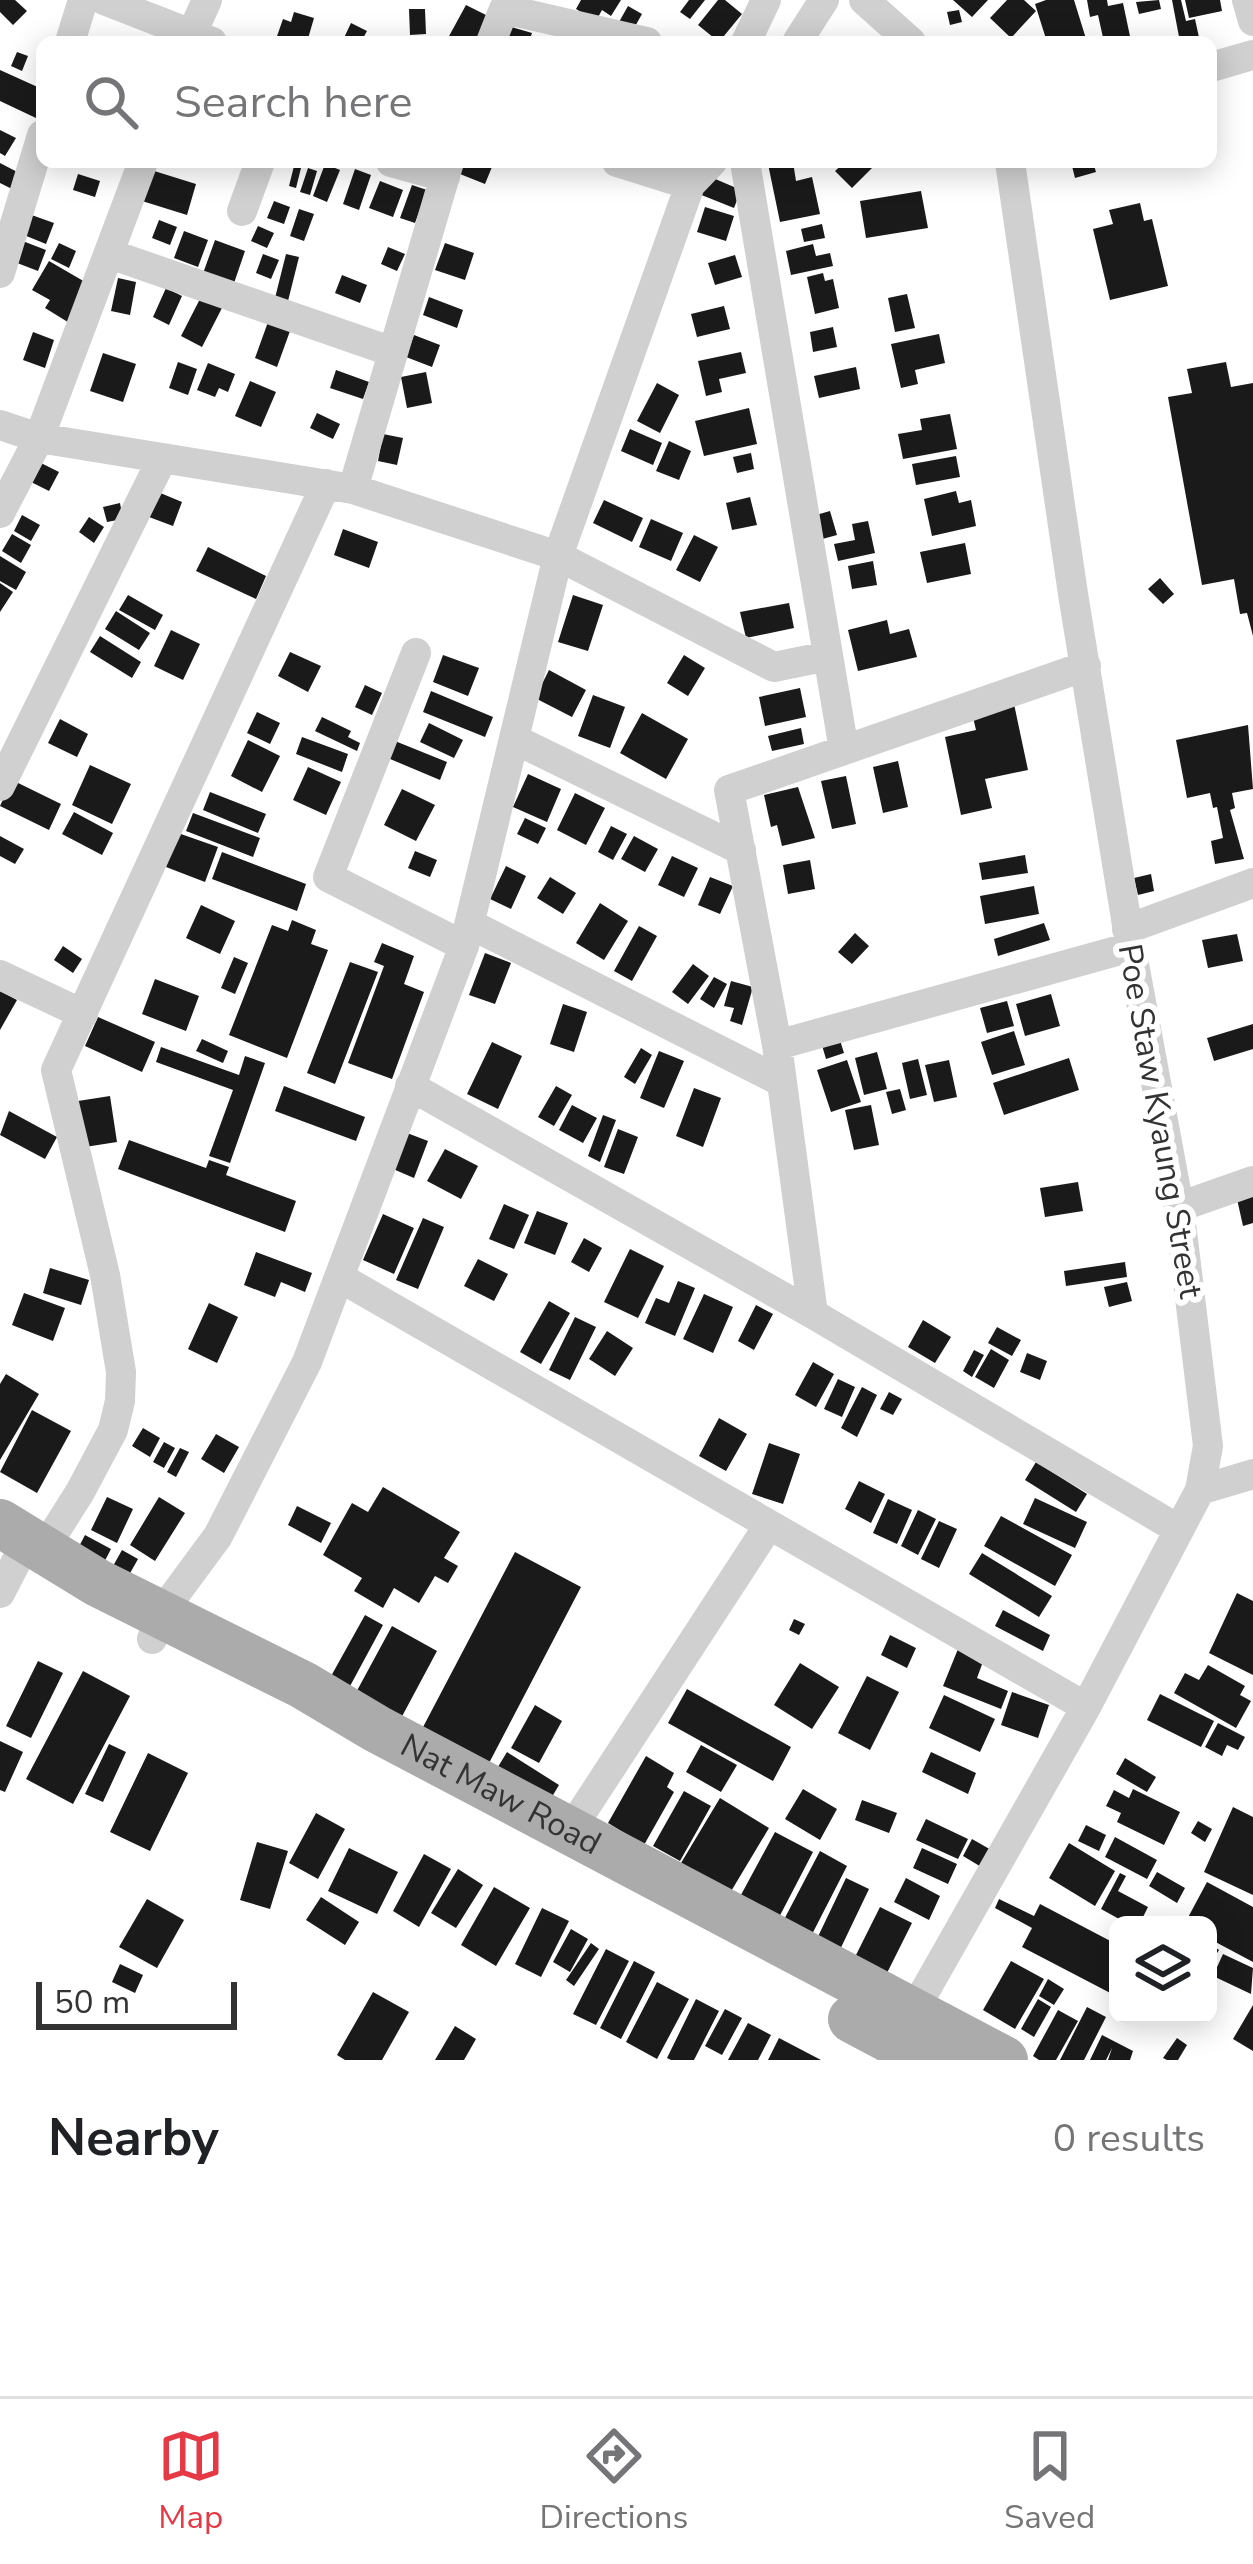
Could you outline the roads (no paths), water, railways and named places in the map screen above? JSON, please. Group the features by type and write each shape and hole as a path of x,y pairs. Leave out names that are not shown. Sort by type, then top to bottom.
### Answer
{"main road":[{"name":"Nat Maw Road","path":"12,1556 98,1583 157,1626 908,2044 1004,2060"},
{"name":"Nat Maw Road","path":"157,1626 571,1829 908,2044"}],"street":[{"path":"72,36 83,0"},
{"path":"104,0 187,36"},
{"path":"197,36 207,0"},
{"path":"749,36 766,0"},
{"path":"801,36 824,0"},
{"path":"864,0 904,36"},
{"path":"1247,0 1253,21"},
{"path":"491,36 492,4 622,36"},
{"path":"1217,65 1253,55"},
{"path":"0,273 36,155"},
{"path":"0,513 40,438 141,168"},
{"path":"242,211 258,168"},
{"path":"157,1626 218,1536 308,1362 468,935 558,556 701,173 663,168"},
{"path":"747,168 844,750"},
{"name":"Poe Staw Kyaung Street","path":"908,2044 1200,1490 1208,1446 1179,1207 1129,938 1011,168"},
{"path":"12,1556 80,1492 112,1430 121,1401 121,1372 105,1275 56,1070 339,487 393,352 447,169"},
{"path":"110,254 393,352"},
{"path":"0,425 40,438 339,487 558,556 773,667 828,656"},
{"path":"0,786 162,459"},
{"path":"416,652 328,877 468,935 782,1082"},
{"path":"814,1313 777,1045 729,790 1086,666"},
{"path":"514,739 741,850"},
{"path":"777,1045 1129,938 1253,883"},
{"path":"0,975 82,1014"},
{"path":"410,1086 814,1313 1178,1529"},
{"path":"1179,1207 1253,1180"},
{"path":"339,1276 1086,1707"},
{"path":"1200,1490 1253,1474"},
{"path":"571,1829 770,1525"}]}
